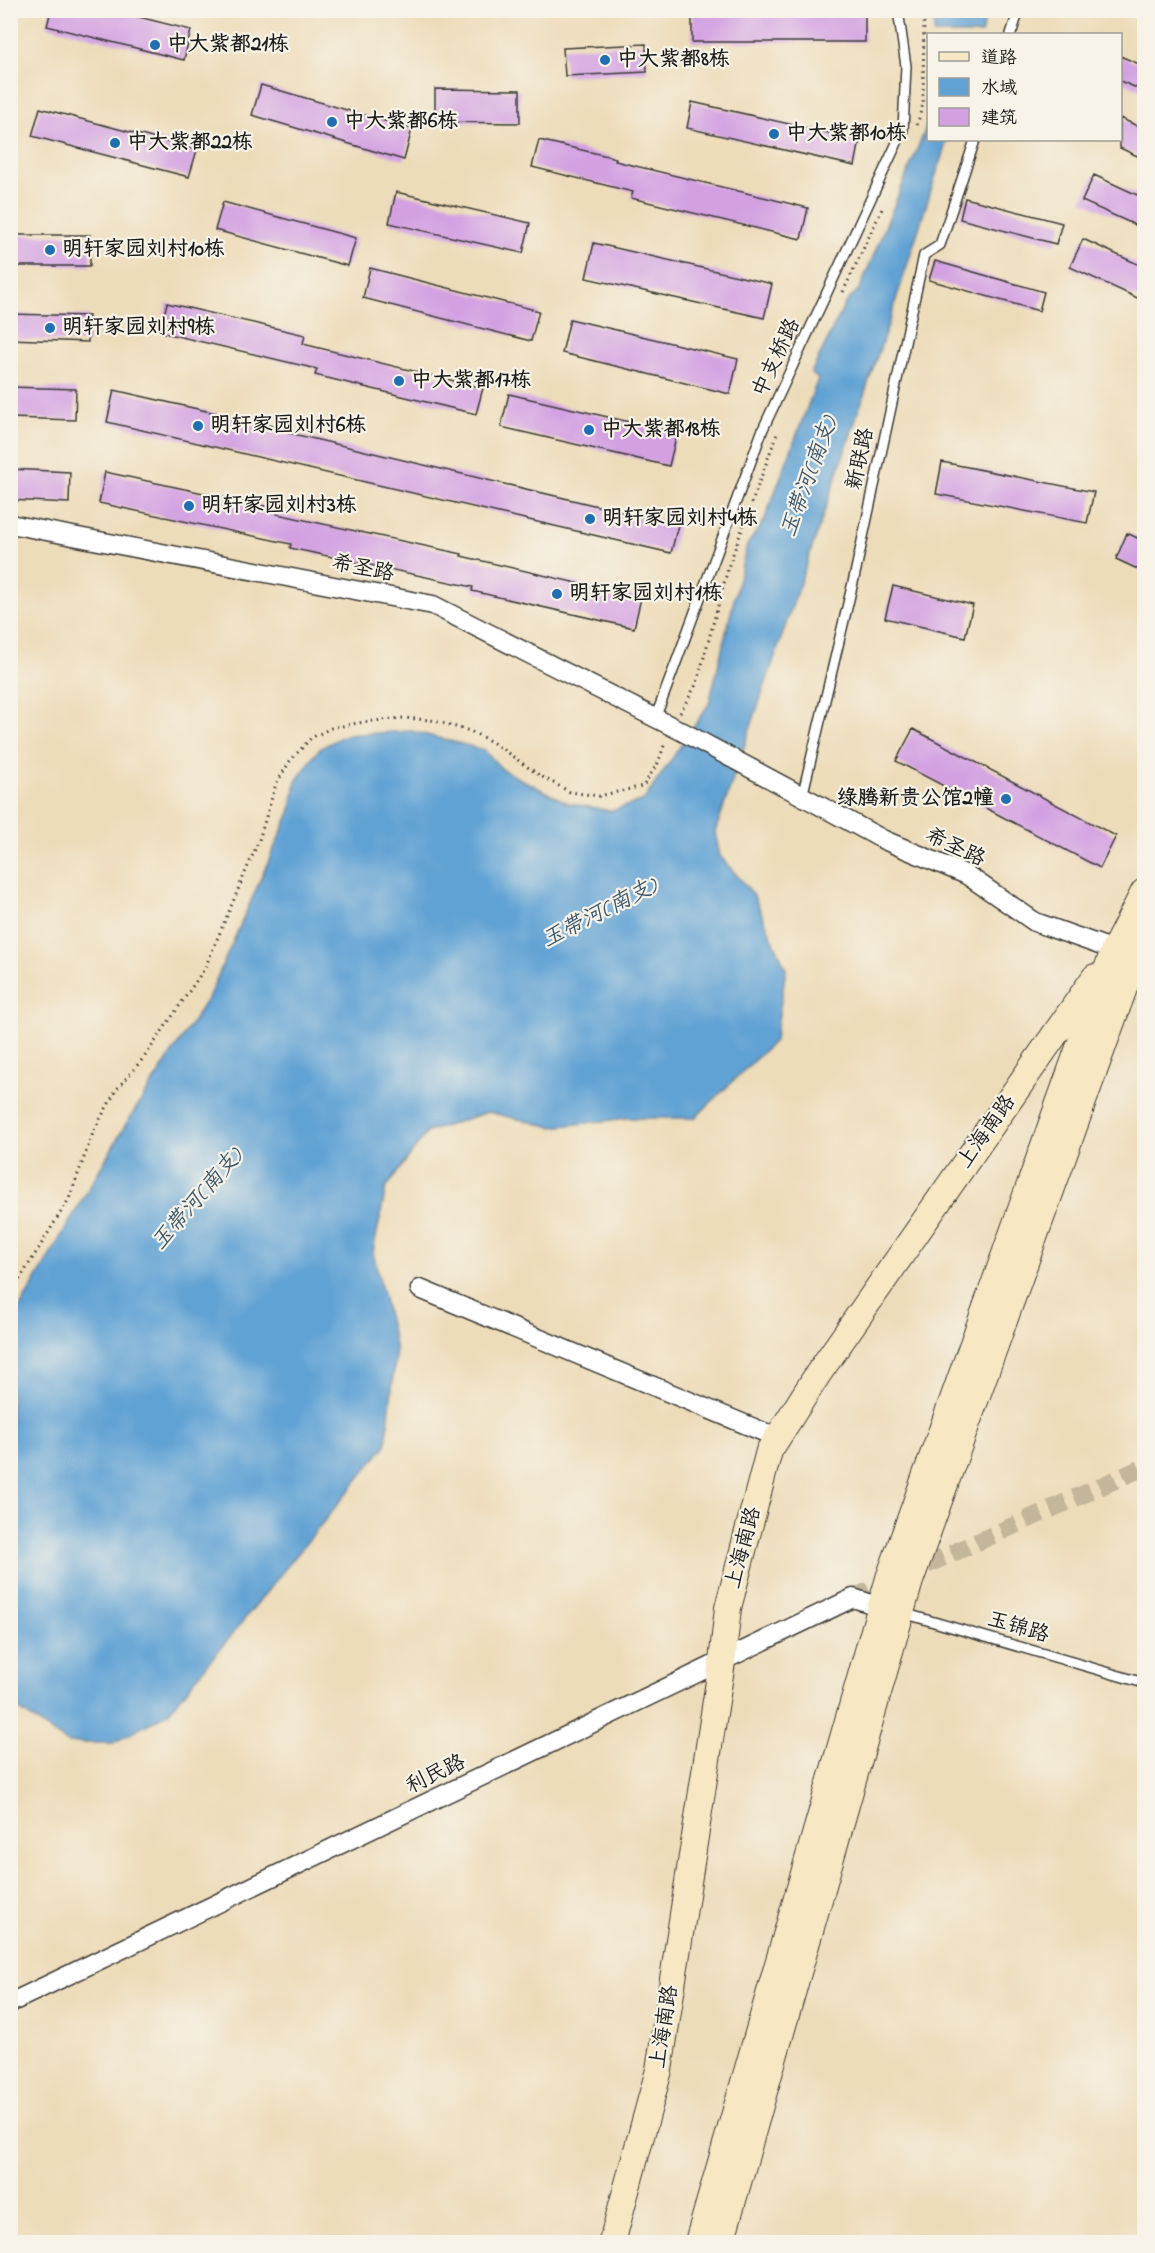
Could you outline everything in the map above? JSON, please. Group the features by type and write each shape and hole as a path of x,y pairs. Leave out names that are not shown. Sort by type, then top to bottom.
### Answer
{"main road":[{"name":"上海南路","path":"698,2242 891,1610 1134,952 1144,892"},
{"name":"上海南路","path":"612,2242 659,2070 722,1662 728,1608 769,1451 818,1374 1134,952"},
{"name":"上海南路","path":"721,2242 891,1610"}],"street":[{"name":"希圣路","path":"10,524 433,605 677,729 748,770 884,840 967,875 1035,922 1134,952"},
{"path":"420,1289 778,1438"},
{"name":"利民路","path":"10,2003 853,1598 891,1610"}],"lane":[{"name":"中支桥路","path":"655,719 763,429 903,130 906,66 898,10"},
{"path":"1011,33 1019,10"},
{"name":"新联路","path":"802,797 855,574 924,255 940,245 975,141"},
{"name":"玉锦路","path":"891,1610 1144,1683"}],"path":[{"path":"915,135 923,104 924,10"},
{"path":"840,298 885,203"},
{"path":"10,1295 69,1199 94,1131 117,1089 146,1055 206,968 259,840 276,784 290,761 311,738 331,728 404,718 431,720 470,731 492,742 539,775 570,792 600,796 643,786 677,729 697,683 729,565 780,428"}],"water":[{"path":"934,10 988,11 981,33 934,33"},
{"name":"玉带河(南支)","path":"927,125 927,141 947,141 889,322 715,832 720,856 753,894 786,969 775,1040 695,1118 628,1118 552,1127 488,1112 427,1132 386,1188 373,1252 396,1350 386,1445 168,1713 113,1743 68,1743 11,1704 11,1323 126,1124 208,998 291,810 296,781 319,749 345,735 412,731 484,750 503,770 568,803 611,811 644,800 709,704 747,545 764,521 818,379 811,373 845,304 860,288"}],"building":[{"name":"中大紫都21栋","path":"51,10 111,10 191,30 184,60 47,26"},
{"path":"692,10 865,10 865,42 692,42"},
{"name":"中大紫都8栋","path":"646,44 647,72 565,76 563,48"},
{"path":"1122,57 1144,66 1144,91 1122,82"},
{"name":"中大紫都6栋","path":"261,85 412,129 404,160 252,115"},
{"path":"435,89 520,90 520,123 435,122"},
{"name":"中大紫都10栋","path":"692,102 860,140 855,166 687,128"},
{"name":"中大紫都22栋","path":"40,108 197,150 189,177 32,136"},
{"path":"1122,119 1144,129 1144,159 1120,148"},
{"path":"539,140 808,208 801,239 631,198 633,192 532,167"},
{"path":"1094,175 1144,198 1144,229 1082,201"},
{"path":"396,192 530,223 523,253 389,223"},
{"path":"965,198 1062,223 1056,244 960,219"},
{"path":"223,202 356,238 348,266 215,230"},
{"name":"明轩家园刘村10栋","path":"10,235 90,235 90,266 10,266"},
{"path":"1083,239 1144,267 1144,301 1070,267"},
{"path":"594,243 772,284 764,318 586,278"},
{"path":"935,261 1044,292 1039,311 929,280"},
{"path":"370,268 539,311 531,341 363,298"},
{"path":"167,303 305,335 303,344 483,388 476,414 315,375 317,369 160,332"},
{"name":"明轩家园刘村9栋","path":"10,314 89,316 88,342 10,339"},
{"path":"570,319 738,359 730,394 562,353"},
{"path":"10,387 76,389 75,420 10,418"},
{"path":"114,390 290,430 289,433 678,525 671,553 107,422"},
{"name":"中大紫都18栋","path":"509,394 677,433 669,466 501,427"},
{"path":"942,462 1094,492 1087,523 936,494"},
{"path":"10,469 70,472 69,503 10,500"},
{"path":"105,472 278,509 277,514 462,554 461,556 641,598 634,628 472,591 473,587 290,548 291,544 99,503"},
{"path":"1127,533 1144,541 1144,572 1116,559"},
{"path":"893,586 973,605 965,637 885,618"},
{"name":"绿腾新贵公馆2幢","path":"913,729 1116,836 1100,868 896,761"}],"tunnel":[{"path":"853,1598 1144,1467"}],"place":[{"name":"中大紫都21栋","path":"155,45"},
{"name":"中大紫都8栋","path":"605,60"},
{"name":"中大紫都6栋","path":"332,122"},
{"name":"中大紫都10栋","path":"774,134"},
{"name":"中大紫都22栋","path":"115,143"},
{"name":"明轩家园刘村10栋","path":"50,250"},
{"name":"明轩家园刘村9栋","path":"50,328"},
{"name":"中大紫都17栋","path":"399,381"},
{"name":"明轩家园刘村6栋","path":"198,426"},
{"name":"中大紫都18栋","path":"589,430"},
{"name":"明轩家园刘村3栋","path":"189,506"},
{"name":"明轩家园刘村4栋","path":"590,519"},
{"name":"明轩家园刘村1栋","path":"557,594"},
{"name":"绿腾新贵公馆2幢","path":"1006,799"}]}
